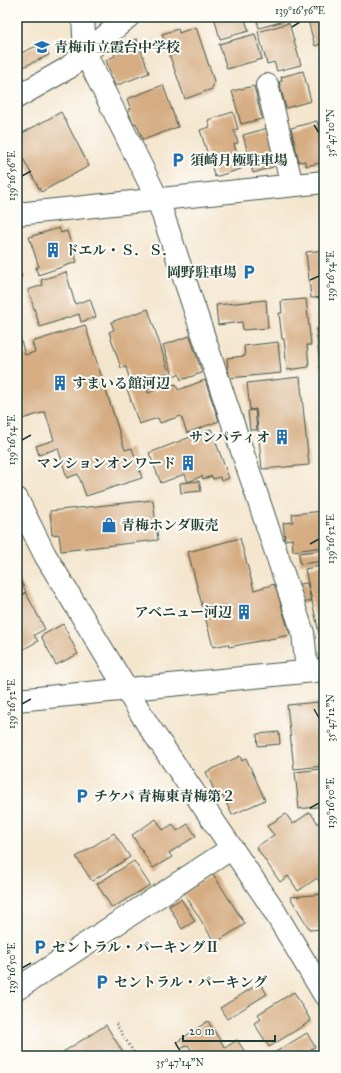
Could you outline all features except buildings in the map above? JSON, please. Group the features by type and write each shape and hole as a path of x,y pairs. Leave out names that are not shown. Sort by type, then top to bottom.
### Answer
{"street":[{"path":"17,700 316,670 158,200 85,53 83,17"},
{"path":"17,97 58,74 128,17"},
{"path":"267,85 292,185"},
{"path":"17,214 324,182"},
{"path":"17,499 45,556 166,754 270,904 324,994"},
{"path":"17,989 232,848"}],"path":[{"path":"116,1024 136,1056"}],"place":[{"name":"青梅市立霞台中学校","path":"42,47"},
{"name":"須崎月極駐車場","path":"178,160"},
{"name":"ドエル・Ｓ．Ｓ．","path":"53,250"},
{"name":"岡野駐車場","path":"249,272"},
{"name":"すまいる館河辺","path":"60,383"},
{"name":"サンパティオ","path":"282,437"},
{"name":"マンションオンワード","path":"188,463"},
{"name":"青梅ホンダ販売","path":"109,525"},
{"name":"アベニュー河辺","path":"244,612"},
{"name":"チケパ 青梅東青梅第２","path":"82,796"},
{"name":"セントラル・パーキングⅡ","path":"40,947"},
{"name":"セントラル・パーキング","path":"102,982"}]}
